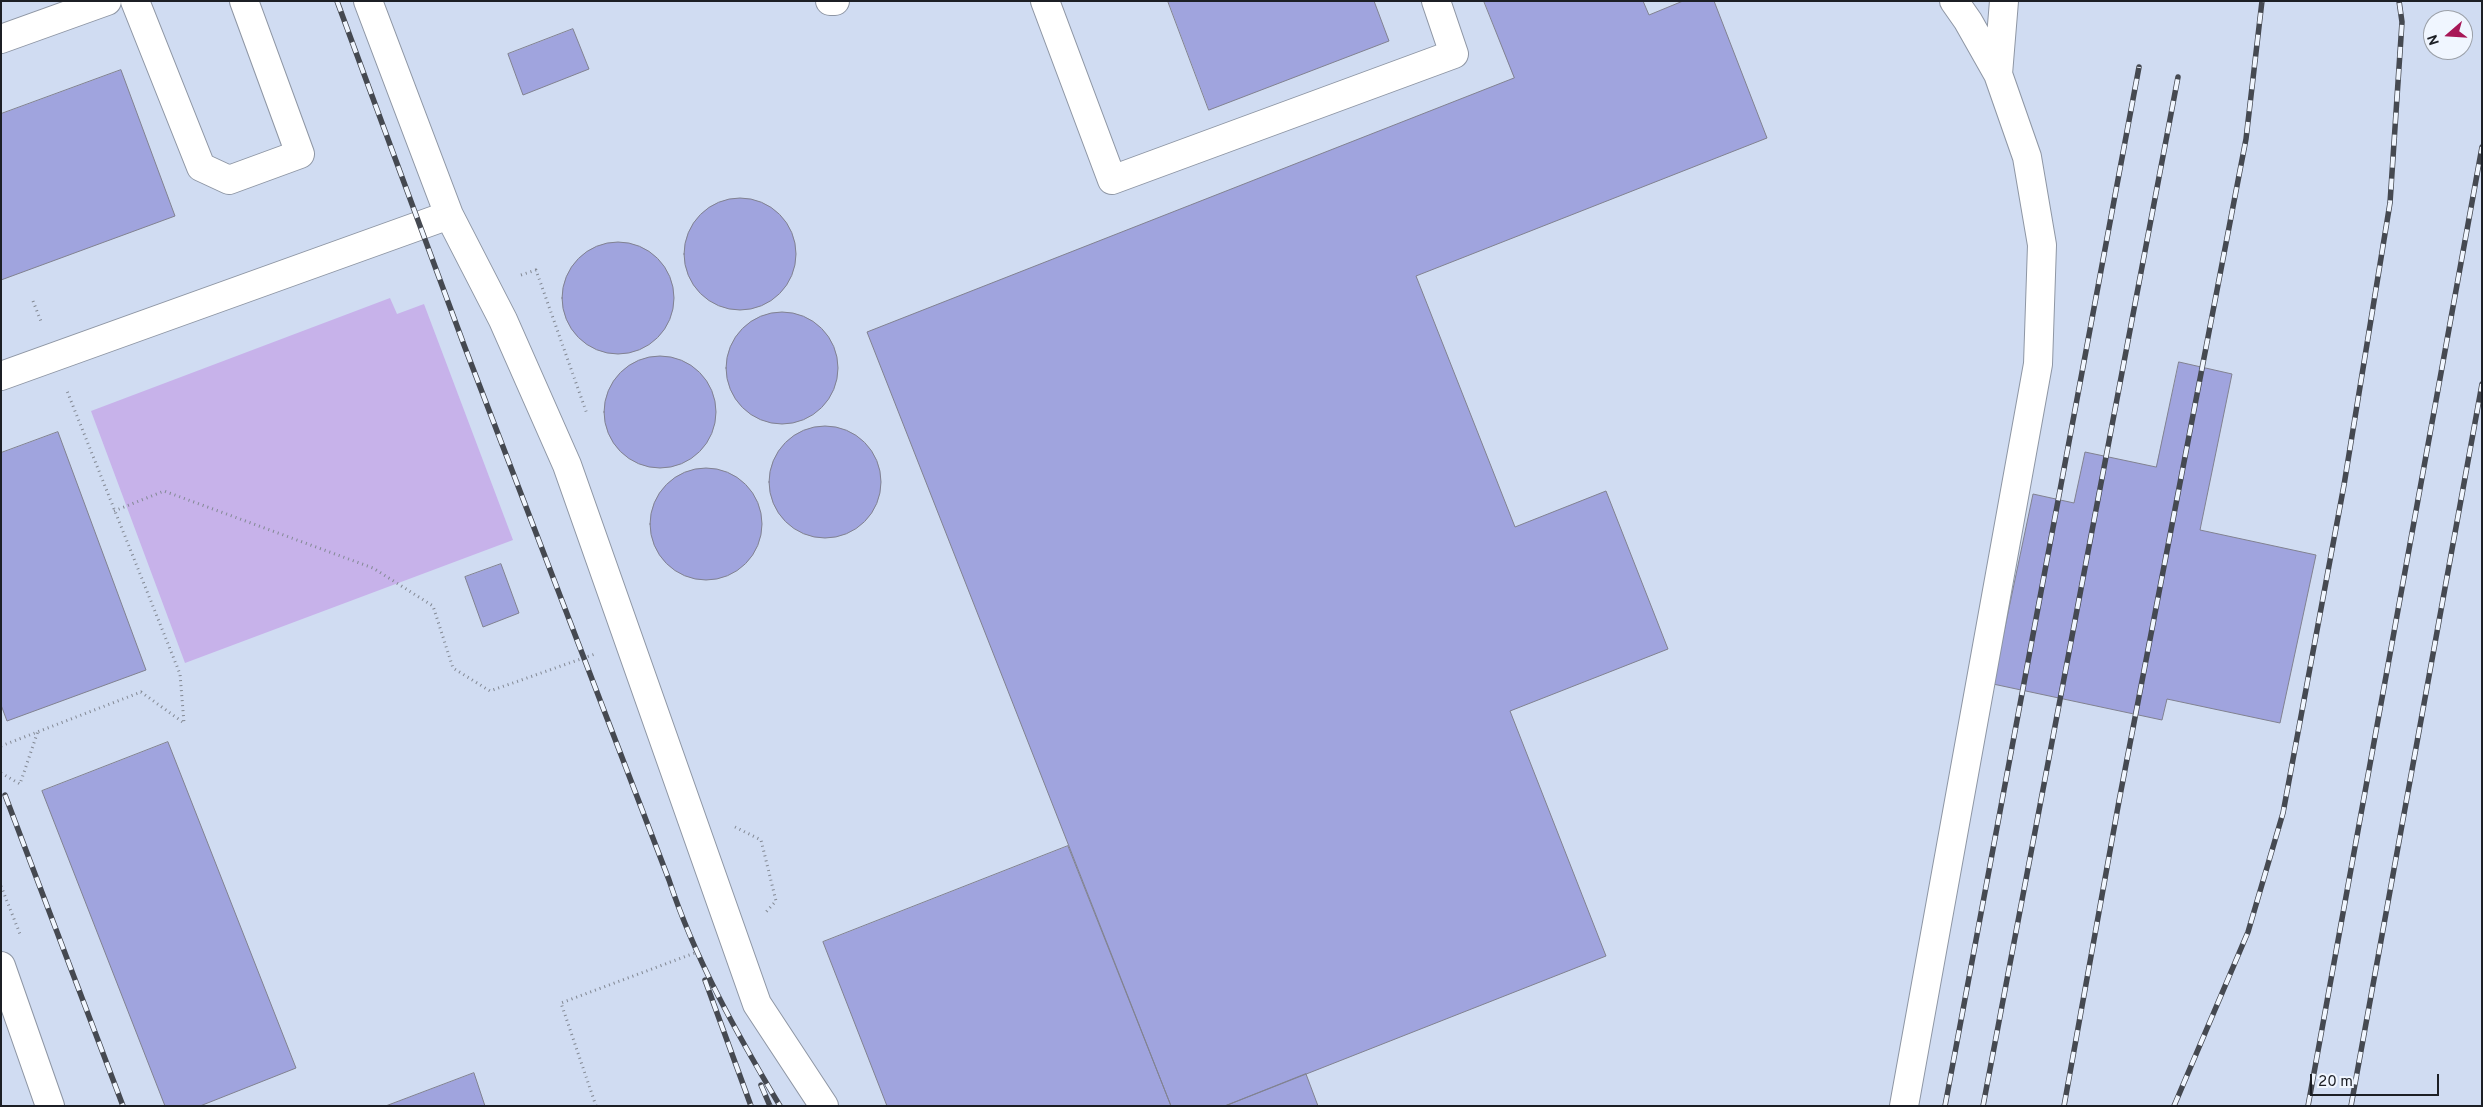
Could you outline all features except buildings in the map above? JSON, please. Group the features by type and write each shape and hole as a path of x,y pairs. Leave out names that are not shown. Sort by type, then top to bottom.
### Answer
{"lane":[{"path":"1,38 107,1"},
{"path":"134,1 201,167 229,180 300,154 244,1"},
{"path":"368,1 449,215 503,320 567,465 757,1004 824,1106"},
{"path":"830,1 835,1"},
{"path":"1045,1 1112,180 1454,54 1436,1"},
{"path":"1904,1106 2038,364 2042,245 2027,158 1998,74 1968,21 1954,1"},
{"path":"1998,74 2004,1"},
{"path":"1,376 449,215"},
{"path":"1,966 50,1106"}],"path":[{"path":"1,746 142,692 184,722 180,674 114,511 33,301"},
{"path":"114,511 164,491 373,568 433,606 453,668 490,691 630,642"},
{"path":"1,773 20,784 38,731"}],"shaded area":[{"path":"1,1 2482,1 2482,1106 1,1106"},
{"path":"390,298 397,314 424,304 513,540 185,663 91,411"}],"railway":[{"path":"337,1 464,345 691,939 718,996 780,1106"},
{"path":"2064,1106 2119,801 2246,139 2262,1"},
{"path":"2174,1106 2248,932 2283,813 2344,485 2390,203 2402,22 2399,1"},
{"path":"1945,1106 2139,67"},
{"path":"1983,1106 2178,77"},
{"path":"2308,1106 2482,147"},
{"path":"2351,1106 2482,384"},
{"path":"5,795 123,1106"},
{"path":"705,980 751,1106"},
{"path":"761,1085 770,1106"}]}
